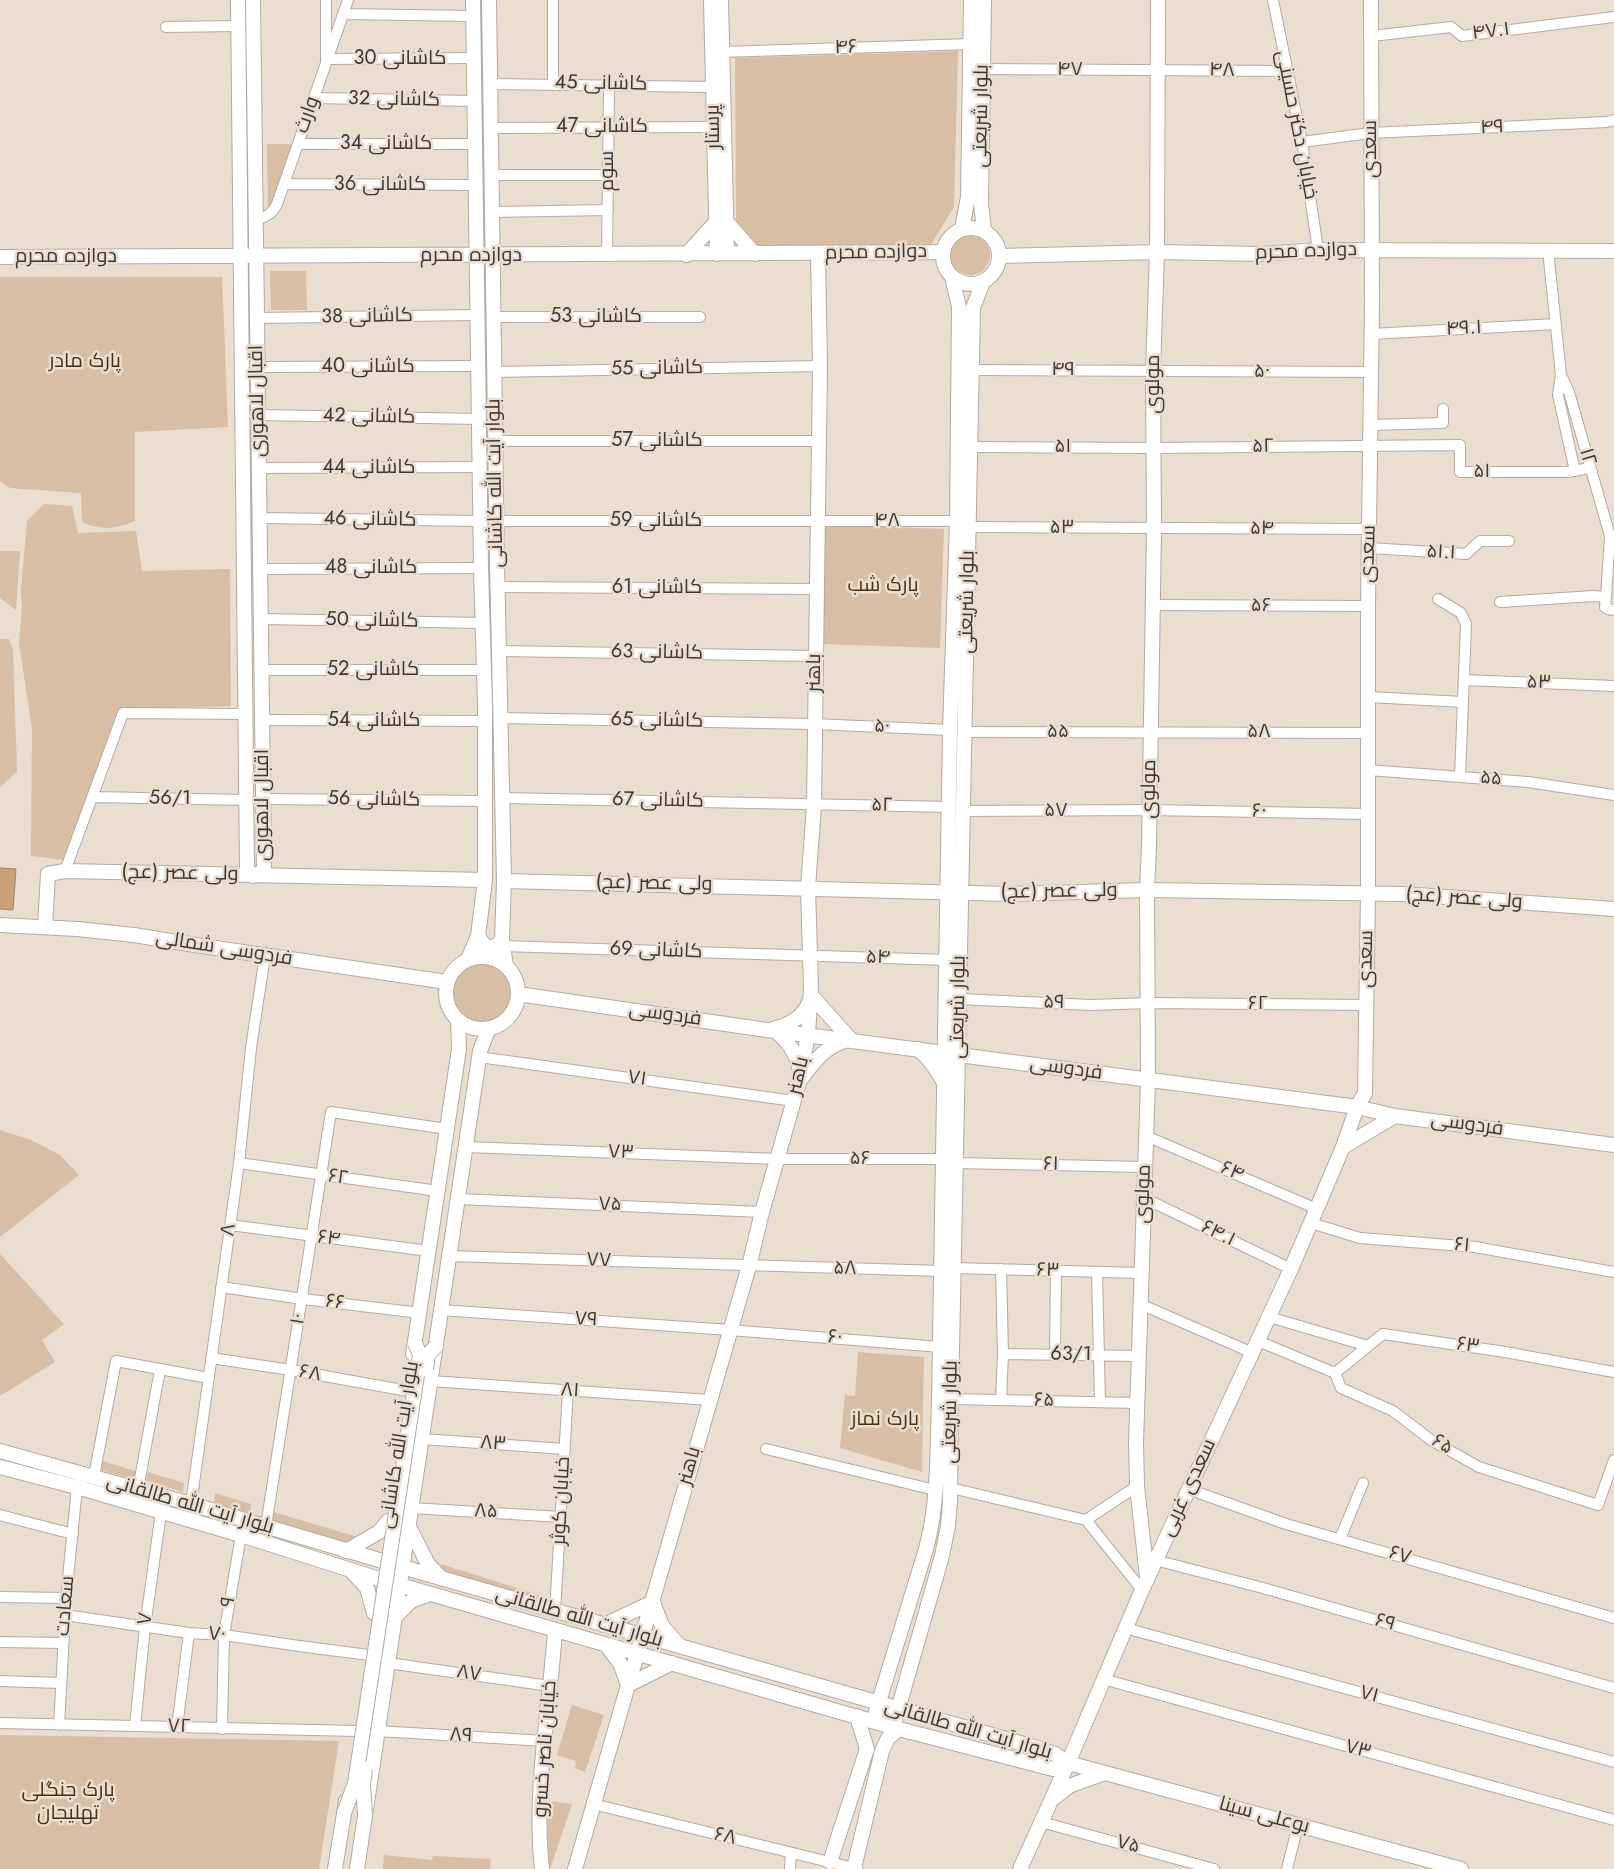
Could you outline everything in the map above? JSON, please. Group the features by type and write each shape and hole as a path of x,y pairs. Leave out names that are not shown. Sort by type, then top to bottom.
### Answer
{"main road":[{"name":"اقبال لاهوری","path":"238,0 247,869 253,876 264,871 253,0"},
{"name":"بلوار آیت الله کاشانی","path":"468,959 478,936 485,880 485,721 480,521 473,0"},
{"name":"بلوار آیت الله کاشانی","path":"489,0 497,587 504,881 502,942 506,966"},
{"name":"پرستار","path":"711,0 714,127 721,222"},
{"name":"پرستار","path":"721,0 722,253"},
{"name":"بلوار شریعتی","path":"962,230 968,198 971,0"},
{"name":"بلوار شریعتی","path":"984,0 981,203 984,232"},
{"name":"مولوی","path":"1145,1584 1137,1486 1136,1442 1148,1081 1147,890 1154,529 1155,448 1153,371 1157,252 1158,0"},
{"name":"سعدی","path":"1358,1107 1365,1092 1367,1005 1368,548 1370,529 1372,250 1370,133 1371,0"},
{"path":"240,96 254,96"},
{"path":"240,195 256,194"},
{"path":"686,255 721,222 755,254"},
{"path":"969,228 984,232 995,242 999,256 994,271 982,282 966,284 958,282 952,277 944,263 943,252 946,242 950,237 969,228"},
{"name":"دوازده محرم","path":"999,256 1157,252 1262,254 1318,250 1614,250"},
{"name":"دوازده محرم","path":"0,257 607,256 722,253 943,252"},
{"name":"باهنر","path":"575,1869 749,1266 762,1212 800,1080 808,1034 810,956 808,888 814,804 820,366 818,254"},
{"name":"بلوار شریعتی","path":"856,1869 860,1842 882,1751 888,1738 896,1728 899,1709 942,1556 948,1526 951,1488 948,1270 952,1054 959,999 954,892 956,809 965,732 959,307 952,277"},
{"name":"بلوار شریعتی","path":"956,809 950,730 963,524 971,447 973,308 982,282"},
{"path":"244,504 260,511"},
{"path":"45,926 48,874 65,871"},
{"name":"ولی عصر (عج)","path":"65,871 485,880"},
{"name":"ولی عصر (عج)","path":"504,881 1011,894 1147,890 1433,895 1614,909"},
{"name":"بلوار شریعتی","path":"950,1161 944,1084 952,1054 946,1029 947,960 954,892"},
{"name":"فردوسی شمالی","path":"0,925 45,926 134,935 447,982"},
{"path":"478,936 484,945 491,947 502,942"},
{"path":"480,956 499,961 506,966 514,976 518,994 516,1006 510,1016 500,1024 489,1028 474,1028 458,1020 451,1011 447,1001 447,982 455,968 468,959 480,956"},
{"name":"فردوسی","path":"518,994 760,1029 773,1029 1148,1081 1358,1107 1395,1116 1614,1145"},
{"path":"773,1029 786,1025 798,1018 806,1010 810,995"},
{"path":"800,1080 822,1054 834,1045 851,1040 810,995"},
{"name":"بلوار آیت الله کاشانی","path":"335,1869 369,1655 459,1049 458,1020"},
{"name":"بلوار آیت الله کاشانی","path":"357,1869 480,1054 489,1028"},
{"path":"773,1029 787,1041 794,1052 799,1064 800,1080"},
{"path":"944,1084 933,1064 921,1049 931,1045 946,1029"},
{"path":"459,1049 464,1042 469,1041 476,1044 480,1054"},
{"name":"سعدی غربی","path":"1020,1869 1068,1763 1102,1679 1155,1560 1292,1269 1358,1107"},
{"path":"1343,1147 1395,1116"},
{"name":"بلوار شریعتی","path":"873,1721 932,1527 936,1501 940,1347 948,1270"},
{"path":"344,1813 355,1784 420,1354 415,1343"},
{"path":"365,1816 363,1784 382,1658 428,1355 436,1346"},
{"name":"بلوار آیت الله طالقانی","path":"0,1451 191,1504 402,1568 1034,1747 1055,1754 1068,1763"},
{"name":"بلوار آیت الله طالقانی","path":"0,1467 77,1487 241,1535 380,1580 672,1662 896,1728 1053,1769 1068,1763"},
{"path":"935,1490 951,1488"},
{"path":"346,1551 376,1534 388,1521"},
{"path":"408,1525 428,1564 443,1579"},
{"path":"323,1561 327,1545"},
{"path":"347,1569 359,1578 367,1588 374,1614"},
{"path":"395,1617 411,1602 430,1594"},
{"path":"604,1625 653,1602 662,1626 671,1639 679,1646"},
{"name":"خیابان ناصر خسرو","path":"542,1869 540,1845 541,1783 555,1630"},
{"path":"605,1644 620,1663 628,1686 672,1662"},
{"path":"856,1716 867,1749"},
{"path":"1034,1747 1055,1747 1079,1736"},
{"path":"830,1862 867,1749 871,1743 875,1742 879,1744 882,1751"},
{"path":"1030,1762 1042,1770 1046,1776 1052,1792 1051,1800"},
{"name":"بوعلی سینا","path":"1068,1763 1461,1869"},
{"path":"1051,1800 1069,1786 1105,1773"},
{"path":"839,1837 838,1842 847,1851 855,1850 860,1842"}],"street":[{"path":"326,0 326,59"},
{"name":"وارث","path":"256,220 268,216 273,211 348,0"},
{"path":"553,0 553,84"},
{"name":"خیابان دکتر حسینی","path":"1273,0 1302,142 1318,250"},
{"path":"344,14 473,16"},
{"name":"۴۷.۱","path":"1372,36 1451,27 1462,36 1614,17"},
{"path":"166,27 239,26"},
{"name":"۴۶","path":"722,52 970,44"},
{"name":"کاشانی 30","path":"326,59 474,58"},
{"name":"۴۷","path":"983,69 1158,70"},
{"name":"۴۸","path":"1158,70 1286,71"},
{"name":"کاشانی 45","path":"490,84 713,87"},
{"name":"سوم","path":"607,256 609,86"},
{"name":"کاشانی 32","path":"313,98 474,101"},
{"name":"۴۹","path":"1370,133 1589,123 1614,120"},
{"name":"کاشانی 47","path":"491,128 714,127"},
{"path":"1302,142 1370,133"},
{"name":"کاشانی 34","path":"298,144 475,144"},
{"path":"491,175 608,175"},
{"name":"کاشانی 36","path":"284,184 475,185"},
{"path":"492,212 608,210"},
{"name":"۱۲","path":"1548,250 1561,375 1558,395 1575,471"},
{"name":"کاشانی 38","path":"257,318 478,315"},
{"name":"کاشانی 53","path":"493,317 700,317"},
{"name":"۴۹.۱","path":"1371,334 1556,324"},
{"name":"کاشانی 40","path":"258,367 478,366"},
{"name":"کاشانی 55","path":"494,372 820,366"},
{"name":"۴۹","path":"973,370 1153,371"},
{"name":"۵۰","path":"1153,371 1371,372"},
{"name":"۱۲","path":"1561,375 1569,392 1612,541"},
{"path":"1370,425 1443,423 1443,409"},
{"name":"کاشانی 42","path":"259,415 479,419"},
{"name":"کاشانی 57","path":"495,442 818,441"},
{"name":"۵۱","path":"1371,445 1460,445 1460,472 1575,471 1590,468"},
{"name":"۵۲","path":"1155,448 1371,445"},
{"name":"۵۱","path":"971,447 1155,448"},
{"name":"کاشانی 44","path":"259,468 480,467"},
{"name":"کاشانی 46","path":"260,511 480,521"},
{"name":"۴۸","path":"817,520 963,524"},
{"name":"کاشانی 59","path":"496,521 817,520"},
{"name":"۵۳","path":"963,524 1154,529"},
{"name":"۵۴","path":"1154,529 1370,529"},
{"name":"۵۱.۱","path":"1368,548 1466,554 1480,541 1509,541"},
{"path":"1612,541 1605,607 1614,610"},
{"name":"کاشانی 48","path":"261,569 481,568"},
{"name":"کاشانی 61","path":"497,587 816,589"},
{"path":"1500,602 1594,596 1606,597"},
{"path":"1438,599 1461,613 1465,618 1466,624 1460,777"},
{"name":"۵۶","path":"1153,605 1368,606"},
{"name":"کاشانی 50","path":"262,619 482,623"},
{"name":"کاشانی 63","path":"499,651 815,656"},
{"name":"کاشانی 52","path":"262,670 484,670"},
{"name":"۵۳","path":"1464,680 1614,686"},
{"path":"1368,697 1463,702"},
{"path":"65,871 124,713 246,714"},
{"name":"کاشانی 65","path":"501,718 814,724"},
{"name":"کاشانی 54","path":"263,720 485,721"},
{"name":"۵۰","path":"814,724 950,730"},
{"name":"۵۵","path":"965,732 1150,732"},
{"name":"۵۸","path":"1150,732 1368,733"},
{"name":"۵۵","path":"1368,770 1528,782 1614,794"},
{"name":"56/1","path":"93,796 247,800"},
{"name":"کاشانی 67","path":"502,798 814,804"},
{"name":"کاشانی 56","path":"264,799 485,801"},
{"name":"۵۲","path":"814,804 956,809"},
{"name":"۵۷","path":"956,809 1150,810"},
{"name":"۶۰","path":"1150,810 1368,814"},
{"name":"کاشانی 69","path":"502,942 810,956"},
{"name":"۸","path":"191,1504 239,1163 251,1048 265,956"},
{"name":"۵۴","path":"810,956 947,960"},
{"name":"۵۹","path":"959,999 1091,1005 1149,1004"},
{"name":"۶۲","path":"1149,1004 1367,1005"},
{"name":"۷۱","path":"480,1054 794,1101"},
{"name":"۱۰","path":"266,1526 331,1112 447,1129"},
{"name":"۶۴","path":"1146,1136 1281,1192 1317,1209"},
{"name":"۷۳","path":"466,1147 777,1159"},
{"name":"۵۶","path":"777,1159 950,1161"},
{"name":"۶۱","path":"950,1161 1145,1167"},
{"name":"۶۲","path":"239,1163 438,1191"},
{"name":"۶۴.۱","path":"1144,1198 1292,1269"},
{"name":"۷۵","path":"458,1199 762,1212"},
{"name":"۶۱","path":"1311,1223 1360,1238 1475,1247 1614,1272"},
{"name":"۶۴","path":"230,1225 429,1252"},
{"name":"۷۷","path":"449,1256 749,1266"},
{"name":"۵۸","path":"749,1266 948,1270"},
{"path":"1001,1269 1003,1354 1001,1400"},
{"name":"۶۳","path":"948,1270 1001,1269 1142,1273"},
{"path":"1055,1354 1056,1271"},
{"path":"1096,1272 1100,1402"},
{"name":"۶۶","path":"221,1287 420,1313"},
{"path":"1140,1304 1255,1347"},
{"name":"۷۹","path":"441,1310 730,1330"},
{"path":"1269,1317 1368,1346"},
{"name":"۶۰","path":"730,1330 940,1347"},
{"name":"۶۳","path":"1335,1373 1383,1334 1505,1352 1614,1372"},
{"name":"۶۵","path":"1255,1347 1335,1373 1341,1388 1393,1411 1431,1440 1480,1467 1598,1505 1614,1460"},
{"name":"63/1","path":"1003,1354 1139,1356"},
{"name":"۶۸","path":"211,1358 408,1391"},
{"path":"94,1476 116,1361 209,1378"},
{"path":"138,1489 160,1370"},
{"name":"۸۱","path":"430,1381 710,1400"},
{"name":"خیابان کوثر","path":"556,1611 568,1391"},
{"name":"۶۵","path":"951,1399 1137,1403"},
{"name":"۸۳","path":"422,1439 565,1449"},
{"path":"766,1449 935,1490"},
{"path":"1340,1539 1363,1483"},
{"path":"1086,1520 1137,1486"},
{"name":"سعادت","path":"59,1725 66,1598 77,1487"},
{"path":"951,1488 1086,1520 1145,1584"},
{"name":"۶۷","path":"1188,1489 1286,1524 1614,1618"},
{"name":"۸۵","path":"411,1508 561,1517"},
{"name":"۷","path":"136,1726 145,1627 162,1512"},
{"path":"0,1515 73,1534"},
{"name":"۹","path":"222,1729 224,1635 241,1535"},
{"name":"۶۹","path":"1155,1560 1263,1588 1614,1688"},
{"path":"0,1597 66,1598"},
{"name":"۷۰","path":"65,1615 189,1633 224,1635 369,1655"},
{"name":"۷۱","path":"1125,1628 1614,1762"},
{"path":"177,1727 189,1633"},
{"path":"0,1642 63,1644"},
{"name":"۸۷","path":"388,1663 550,1686"},
{"name":"۷۳","path":"1102,1679 1614,1820"},
{"path":"0,1682 60,1683"},
{"name":"۷۲","path":"0,1723 222,1729 357,1730"},
{"name":"۸۹","path":"377,1731 545,1741"},
{"name":"۶۸","path":"593,1804 856,1869"},
{"name":"۷۵","path":"1041,1822 1214,1869"},
{"path":"1287,1869 1298,1825"},
{"path":"790,1869 791,1853"}],"green space":[{"path":"958,51 954,207 930,246 759,247 736,220 735,58"},
{"path":"267,144 293,144 272,207 268,207"},
{"path":"966,235 974,235 981,238 987,244 990,255 987,266 981,272 974,275 966,275 959,272 953,266 950,259 950,251 953,244 959,238"},
{"path":"270,271 306,271 307,310 271,310"},
{"name":"پارک مادر","path":"0,277 222,277 228,427 135,432 135,521 109,528 90,525 82,522 81,493 10,488 0,481"},
{"path":"44,504 72,506 78,533 136,531 142,571 230,569 231,706 122,709 65,860 31,856 32,729 19,643 27,521"},
{"name":"پارک شب","path":"825,525 944,529 940,648 821,644"},
{"path":"0,551 20,551 16,610 0,598"},
{"path":"0,639 9,639 13,649 17,772 0,787"},
{"path":"476,962 488,962 504,971 511,981 513,993 511,1005 504,1015 488,1024 476,1024 465,1019 456,1010 451,999 451,987 456,976 465,967"},
{"path":"0,1130 31,1140 60,1155 79,1175 0,1237"},
{"path":"0,1254 64,1324 42,1340 55,1362 0,1396"},
{"name":"پارک نماز","path":"858,1352 924,1357 922,1472 840,1448 845,1395 855,1396"},
{"path":"100,1460 135,1471 135,1480 98,1469"},
{"path":"148,1472 184,1483 183,1492 146,1481"},
{"path":"215,1493 251,1504 251,1513 214,1503"},
{"path":"273,1512 361,1538 347,1546 272,1523"},
{"path":"441,1564 539,1595 539,1604 440,1573"},
{"path":"572,1705 604,1715 585,1772 575,1768 576,1761 557,1755"},
{"name":"پارک جنگلی تهلیجان","path":"0,1735 339,1741 319,1869 0,1869"},
{"path":"547,1801 572,1804 550,1869 549,1869"},
{"path":"384,1855 432,1860 433,1856 491,1859 490,1869 383,1869"}],"shaded area":[{"path":"0,868 16,869 13,910 0,909"}]}
